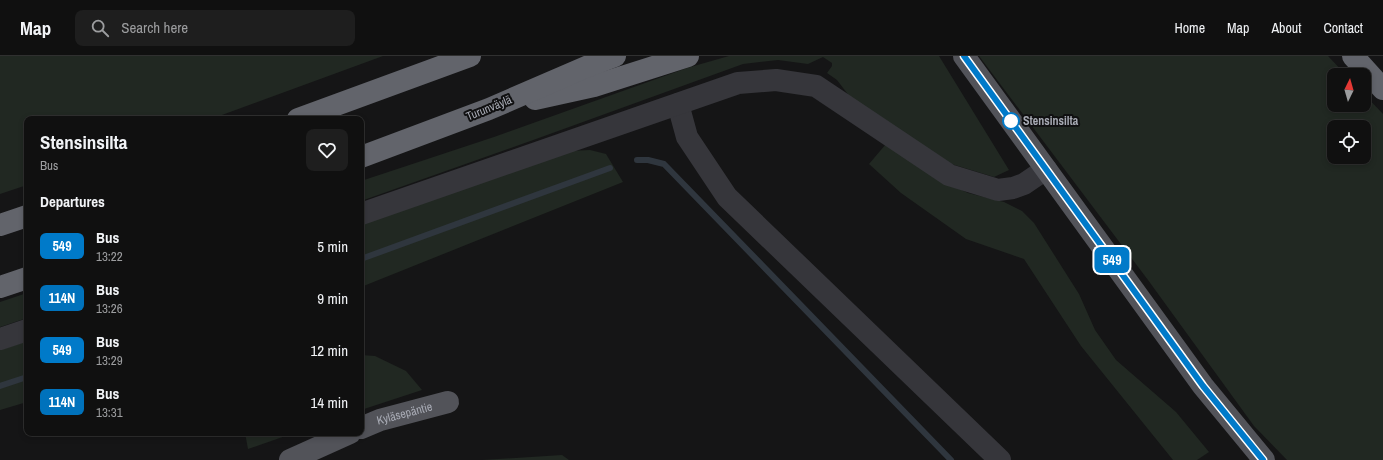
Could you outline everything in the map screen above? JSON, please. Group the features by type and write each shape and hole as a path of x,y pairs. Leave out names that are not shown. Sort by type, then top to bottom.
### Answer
{"highway":[{"path":"306,116 470,56"},
{"name":"Turunväylä","path":"364,156 489,109 615,56"},
{"path":"489,109 594,86 688,56"},
{"path":"1353,56 1383,89"},
{"path":"0,225 24,217"},
{"path":"0,287 24,279"}],"main road":[{"path":"964,56 1203,386 1264,460"},
{"name":"Kyläsepäntie","path":"364,427 380,420 448,402"},
{"path":"290,460 343,436"}],"street":[{"path":"364,213 738,83 776,80 816,86 949,175 998,190 1013,188 1024,184 1046,169"},
{"path":"678,104 687,137 727,197 1000,460"},
{"path":"0,339 24,331"}],"shaded area":[{"path":"0,56 383,56 219,116 24,116 24,186 0,194"},
{"path":"729,56 939,56 1009,170 994,177 945,162 853,101 837,80 827,73 832,66 832,63 823,57 808,64 778,60 743,64 364,200 364,180 494,137 687,68"},
{"path":"979,56 1328,56 1339,68 1327,68 1327,112 1371,112 1371,101 1383,114 1383,460 1287,460 1254,426 1148,280"},
{"path":"886,144 937,178 968,193 1004,202 1022,211 1034,223 1079,294 1095,330 1116,360 1176,412 1209,452 1197,460 1173,460 1081,346 1024,259 966,239 901,193 869,164"},
{"path":"590,150 606,154 623,182 364,286 364,221 569,151"},
{"path":"24,294 24,319 0,327 0,302"},
{"path":"24,342 24,403 0,410 0,350"},
{"path":"364,355 375,356 406,371 422,390 364,409"},
{"path":"246,436 285,436 248,449"},
{"path":"562,455 569,460 482,460"}],"waterway":[{"path":"637,160 648,160 664,164 951,460"},
{"path":"364,258 610,168"},
{"path":"0,386 24,378"}],"bus line":[{"name":"549","path":"964,56 1203,386 1263,460"}],"place":[{"name":"Stensinsilta","path":"1011,121"}]}
